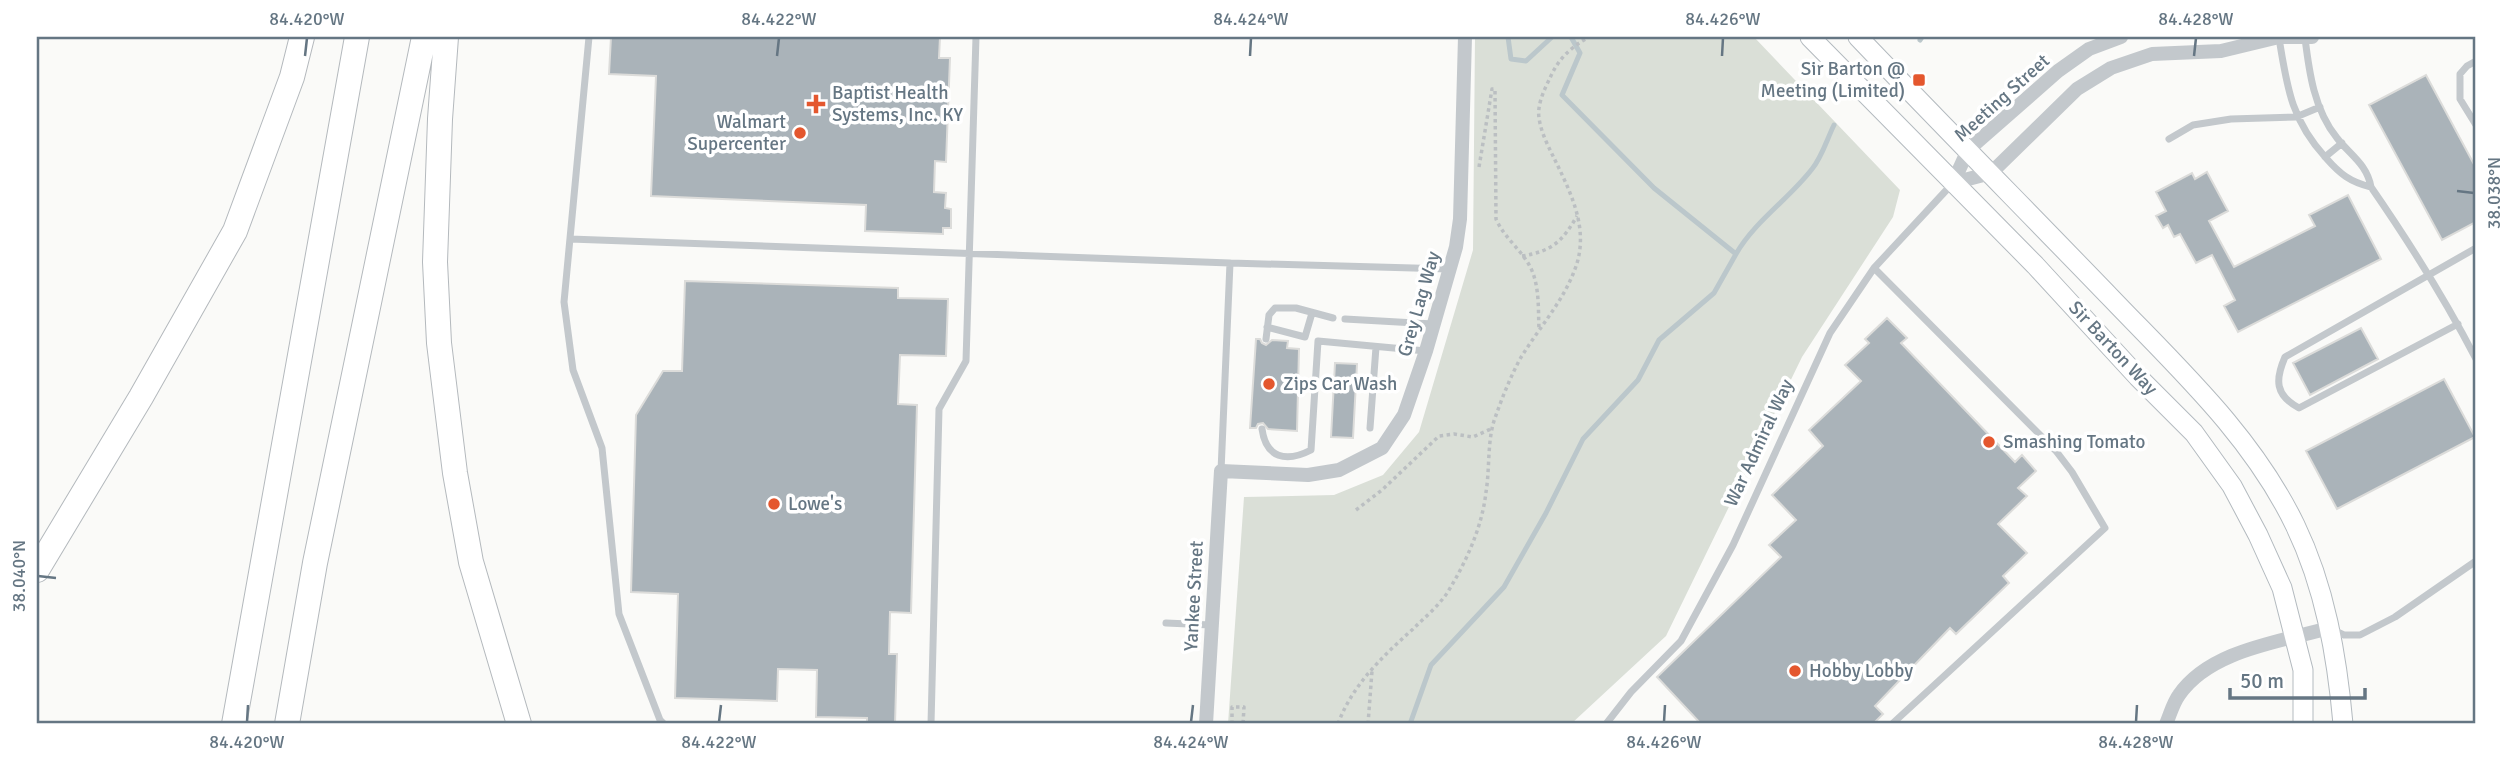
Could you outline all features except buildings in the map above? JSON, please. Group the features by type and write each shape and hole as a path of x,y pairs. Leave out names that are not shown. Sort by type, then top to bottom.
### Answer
{"highway":[{"path":"37,570 141,397 235,231 292,77 302,37"},
{"path":"234,724 357,37"},
{"path":"288,724 315,563 424,37"},
{"path":"446,37 435,262 439,343 455,473 471,562 519,718"}],"main road":[{"name":"Sir Barton Way","path":"1810,37 2035,265 2138,377 2194,433 2232,486 2282,588 2303,670 2303,724"},
{"name":"Sir Barton Way","path":"1858,37 2196,386 2255,456 2295,526 2312,567 2329,628 2343,724"}],"street":[{"name":"Grey Lag Way","path":"1221,471 1318,474 1339,471 1382,448 1404,415 1434,324 1460,219 1465,37"},
{"name":"Meeting Street","path":"1953,183 1968,150 2058,71 2089,49 2122,37"},
{"path":"1953,183 1991,173 2077,89 2111,68 2152,54 2221,51 2279,37 2312,37"},
{"name":"Yankee Street","path":"1206,724 1221,471"},
{"path":"2166,724 2177,697 2200,673 2244,653 2329,628"}],"lane":[{"path":"589,37 564,302 573,370 602,447 619,614 660,720 664,724"},
{"path":"931,724 939,409 966,360 976,37"},
{"path":"2279,37 2296,117 2310,141 2342,176 2371,187"},
{"path":"2305,38 2309,70 2320,107 2336,137 2369,174 2371,187 2429,275 2476,359"},
{"path":"2476,61 2460,74 2460,99 2476,125"},
{"path":"2169,139 2193,125 2231,119 2296,117 2320,107"},
{"path":"2325,157 2343,143"},
{"name":"War Admiral Way","path":"1606,724 1631,692 1681,641 1733,545 1830,333 1874,268 1953,183"},
{"path":"569,239 1449,269"},
{"path":"2458,324 2299,408 2280,392 2277,374 2285,357 2476,248"},
{"path":"1221,471 1230,263"},
{"path":"1874,268 2056,451 2072,472 2105,528 1892,724"},
{"path":"1266,339 1269,315 1275,308 1296,308 1333,318"},
{"path":"1305,337 1312,313"},
{"path":"1345,319 1434,324"},
{"path":"1267,327 1318,341 1426,351"},
{"path":"1262,429 1264,443 1280,456 1289,458 1311,450 1318,341"},
{"path":"1370,428 1376,347"},
{"path":"2329,628 2344,635 2360,635 2395,617 2476,561"},
{"path":"1166,623 1211,625"}],"path":[{"path":"1338,724 1346,706 1372,669 1447,593 1468,556 1482,513 1493,428 1509,382 1539,330 1569,286 1577,265 1581,230 1578,214 1573,196 1546,141 1538,117 1542,95 1552,72 1569,49 1589,37"},
{"path":"1477,179 1492,89 1495,89 1496,219 1502,233 1522,256 1534,277 1539,330"},
{"path":"1522,256 1547,250 1558,242 1578,214"},
{"path":"1356,510 1382,490 1439,436 1454,434 1473,438 1493,428"},
{"path":"1368,724 1372,669"},
{"path":"1232,724 1232,707 1244,707 1243,724"}],"shaded area":[{"path":"1475,37 1754,37 1900,190 1893,217 1802,357 1666,636 1571,724 1228,724 1244,497 1334,495 1383,475 1419,432 1473,250"}],"waterway":[{"path":"1508,37 1511,59 1526,61 1552,37"},
{"path":"1410,724 1431,665 1504,587 1546,513 1583,439 1638,380 1659,340 1714,293 1736,254 1654,188 1562,95 1580,53 1571,37"},
{"path":"1736,254 1753,231 1812,169 1834,125"}],"place":[{"name":"Sir Barton @ Meeting (Limited)","path":"1919,80"},
{"name":"Baptist Health Systems, Inc. KY","path":"816,104"},
{"name":"Walmart Supercenter","path":"800,133"},
{"name":"Zips Car Wash","path":"1269,384"},
{"name":"Smashing Tomato","path":"1989,442"},
{"name":"Lowe's","path":"774,504"},
{"name":"Hobby Lobby","path":"1795,671"}]}
